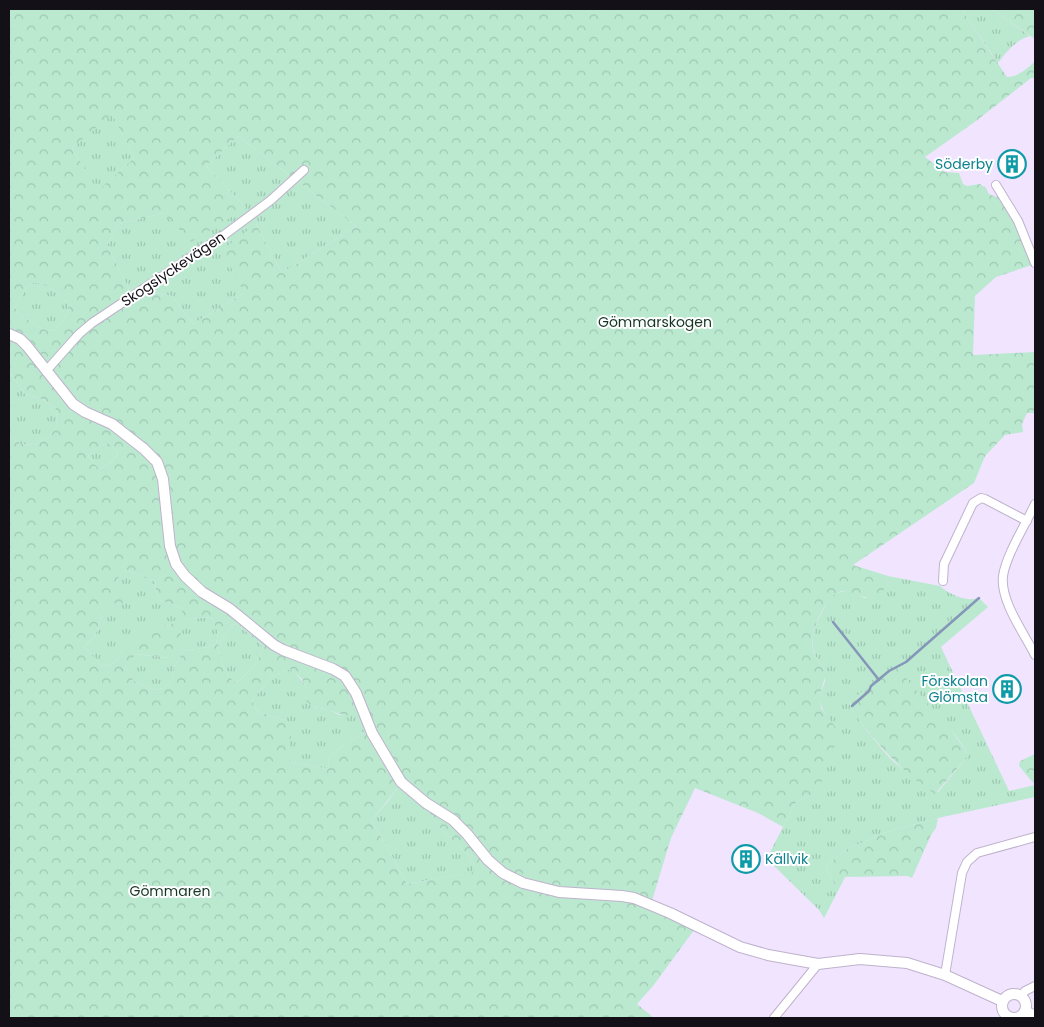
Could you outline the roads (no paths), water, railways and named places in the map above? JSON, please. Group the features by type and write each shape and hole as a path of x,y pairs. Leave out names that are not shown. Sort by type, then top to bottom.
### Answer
{"street":[{"name":"Skogslyckevägen","path":"46,371 79,334 230,231 286,188 304,170"},
{"path":"996,185 1018,221 1035,262"},
{"path":"9,334 24,342 73,404 85,412 112,424 144,449 156,462 163,479 170,546 176,564 185,576 202,592 230,609 274,646 333,669 345,676 356,693 372,733 401,782 426,803 453,820 488,860 504,873 523,883 559,892 634,898 670,913 740,948 818,964 860,959 884,960 922,967 945,975 1002,1001"},
{"path":"943,581 944,564 977,500 986,499 1027,521"},
{"path":"1035,504 1009,557 1003,583 1008,604 1035,654"},
{"path":"945,975 962,873 966,862 977,853 1035,837"},
{"path":"774,1018 818,964"},
{"path":"1021,996 1025,991 1035,986"},
{"path":"1016,994 1021,996 1025,1011 1022,1016 1009,1018 1001,1008 1002,1001 1008,995 1016,994"},
{"path":"1025,1011 1035,1016"}],"waterway":[{"path":"852,706 869,691 871,686 889,671 906,662 979,598"},
{"path":"833,622 879,680"}],"place":[{"name":"Söderby","path":"1012,164"},
{"name":"Förskolan Glömsta","path":"1007,689"},
{"name":"Källvik","path":"746,859"}],"park label":[{"name":"Gömmarskogen","path":"655,322"},
{"name":"Gömmaren","path":"170,891"}]}
